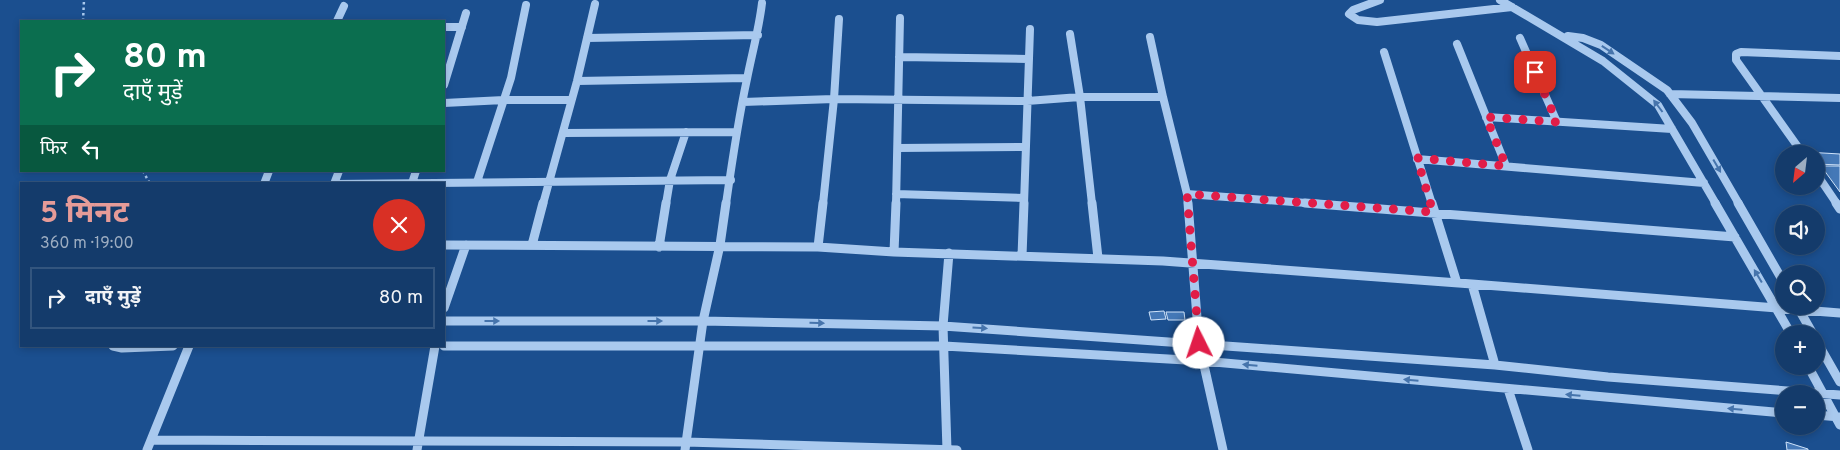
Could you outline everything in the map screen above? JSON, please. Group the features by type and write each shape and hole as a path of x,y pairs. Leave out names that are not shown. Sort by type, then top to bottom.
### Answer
{"street":[{"path":"1380,0 1352,10 1349,14 1351,17 1363,22 1377,22 1512,6"},
{"path":"1500,0 1591,51 1642,90 1658,105 1775,305"},
{"path":"686,446 703,321 720,244 737,132 747,78 758,35 762,3"},
{"path":"532,245 563,133 595,4"},
{"path":"477,182 511,78 526,5"},
{"path":"337,20 344,6"},
{"path":"447,67 466,13"},
{"path":"894,252 900,18"},
{"path":"818,247 834,99 839,19"},
{"path":"445,27 462,27"},
{"path":"1022,256 1030,28"},
{"path":"1070,34 1080,97 1098,258"},
{"path":"587,38 758,35"},
{"path":"1562,35 1583,38 1601,45 1670,94 1692,123 1775,267"},
{"path":"1150,37 1187,194 1199,343 1222,450"},
{"path":"1520,38 1557,122"},
{"path":"1457,44 1506,166"},
{"path":"1384,52 1457,283"},
{"path":"1797,145 1736,60 1736,54 1741,52 1840,56"},
{"path":"899,57 1028,58"},
{"path":"576,81 747,78"},
{"path":"1670,94 1840,98"},
{"path":"743,102 834,99 1027,101 1080,97 1163,97"},
{"path":"445,104 504,100 571,100"},
{"path":"1486,117 1672,129"},
{"path":"659,247 670,180 686,132"},
{"path":"563,133 737,132"},
{"path":"898,148 1026,147"},
{"path":"1417,158 1704,183"},
{"path":"445,182 731,180"},
{"path":"1825,186 1840,208"},
{"path":"896,194 1024,198"},
{"path":"1187,194 1735,236"},
{"path":"445,245 659,247 720,244 818,247 894,252 1098,258 1194,263 1775,308"},
{"path":"445,305 466,245"},
{"path":"946,450 944,326 949,253"},
{"path":"1472,284 1495,365"},
{"path":"1825,311 1840,313"},
{"path":"445,322 703,321 944,326 1495,365 1608,377 1775,390"},
{"path":"445,346 944,346 1203,361 1775,412"},
{"path":"118,347 148,347"},
{"path":"147,450 189,347"},
{"path":"418,445 435,347"},
{"path":"1825,356 1840,382"},
{"path":"1508,389 1528,450"},
{"path":"1825,394 1840,395"},
{"path":"1825,397 1838,420"},
{"path":"1825,418 1838,420"},
{"path":"152,440 246,445 686,446 957,450"}],"path":[{"path":"83,20 84,0"}],"building":[{"path":"1825,153 1840,154 1840,165 1825,164"},
{"path":"1825,166 1840,166 1840,192 1825,171"},
{"path":"1164,311 1166,319 1151,320 1149,312"},
{"path":"1166,312 1184,312 1185,320 1168,320"},
{"path":"1786,442 1808,449 1808,450 1787,450"}],"route":[{"path":"1199,343 1187,194 1433,212 1417,158 1506,166 1486,117 1557,122 1535,72"}]}
